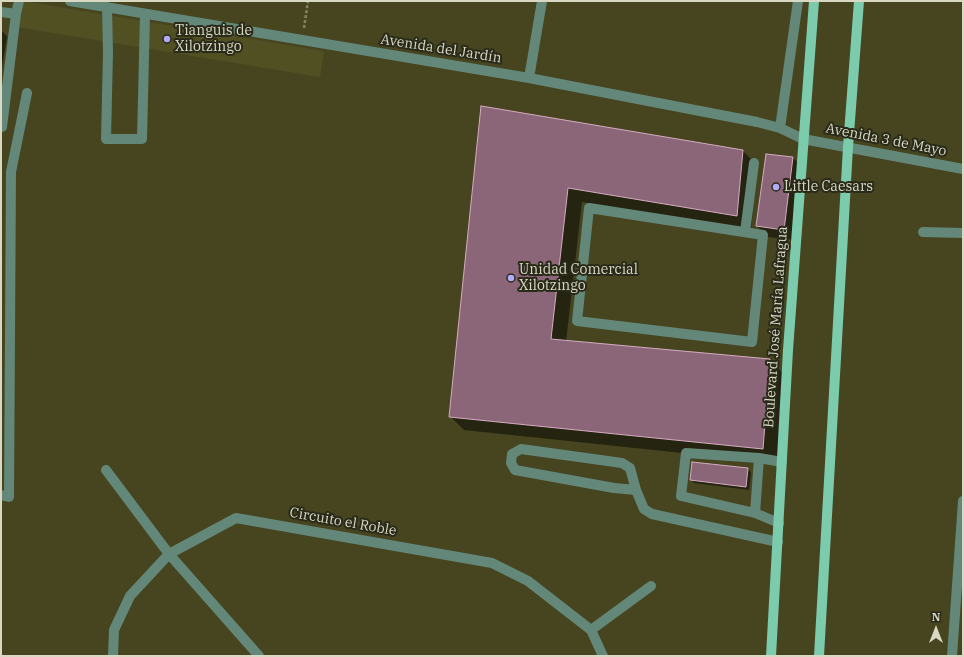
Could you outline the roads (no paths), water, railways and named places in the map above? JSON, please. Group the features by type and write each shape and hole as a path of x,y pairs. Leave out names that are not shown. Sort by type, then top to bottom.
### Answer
{"main road":[{"name":"Boulevard José María Lafragua","path":"771,656 788,350 814,1"},
{"path":"819,656 848,147 859,1"}],"street":[{"path":"1,127 19,1"},
{"name":"Avenida del Jardín","path":"70,1 529,78 757,122 780,128 803,139"},
{"path":"529,78 542,1"},
{"path":"780,128 798,1"},
{"path":"107,7 108,53 106,138 142,139 145,14"},
{"path":"1,12 16,14"},
{"path":"1,495 9,497 6,172 27,93"},
{"name":"Avenida 3 de Mayo","path":"803,139 963,169"},
{"path":"745,232 754,162"},
{"path":"589,208 745,232 763,235 752,342 577,321 589,208"},
{"path":"923,232 963,233"},
{"path":"636,490 614,488 515,470 511,464 512,454 521,449 622,463 630,468 636,490 644,509 652,514 778,542"},
{"path":"779,523 755,513 681,496 686,453 759,458 782,462"},
{"path":"755,513 759,458"},
{"path":"106,470 168,554 259,656"},
{"path":"952,656 963,501"},
{"name":"Circuito el Roble","path":"113,656 114,630 130,596 168,554 236,518 492,563 528,581 591,630 603,656"},
{"path":"591,630 652,586"}],"place":[{"name":"Tianguis de Xilotzingo","path":"167,39"},
{"name":"Little Caesars","path":"776,187"},
{"name":"Unidad Comercial Xilotzingo","path":"511,278"}]}
